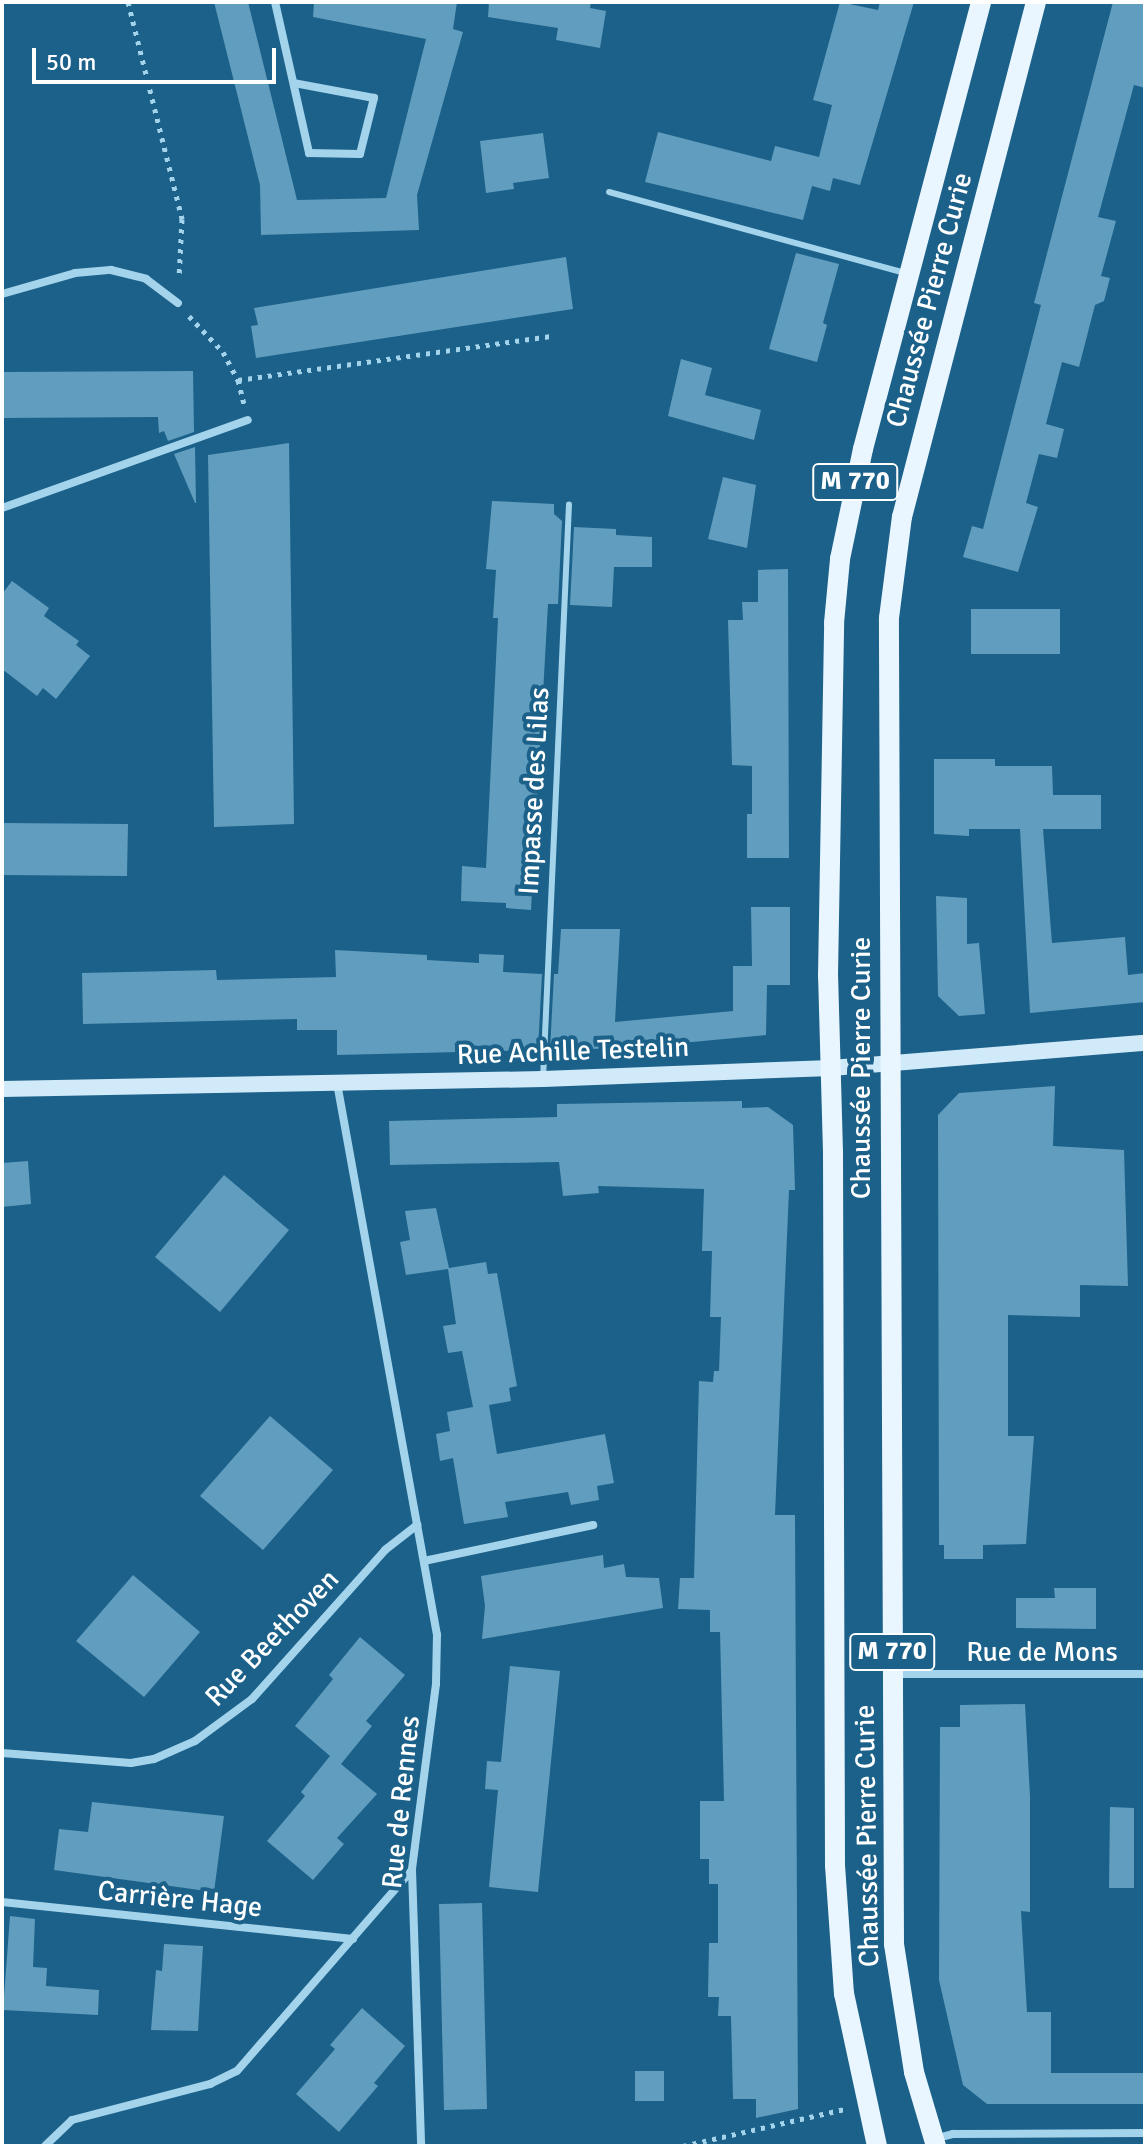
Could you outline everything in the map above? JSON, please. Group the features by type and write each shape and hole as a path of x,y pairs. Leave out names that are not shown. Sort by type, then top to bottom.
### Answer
{"main road":[{"name":"Chaussée Pierre Curie","path":"877,2146 865,2104 844,1994 835,1866 828,976 837,591 849,508 981,2"},
{"name":"Chaussée Pierre Curie","path":"934,2143 907,2037 894,1944 887,716 892,584 902,517 1036,2"}],"street":[{"path":"275,2 309,153 360,154 374,98 294,83"},
{"path":"2,294 75,273 111,270 146,279 178,303"},
{"path":"2,508 248,420"},
{"name":"Rue Achille Testelin","path":"2,1089 543,1079 831,1068 1145,1043"},
{"name":"Rue de Rennes","path":"337,1083 424,1561 438,1659 412,1870 421,2146"},
{"name":"Rue Beethoven","path":"2,1753 131,1763 154,1759 195,1741 252,1699 385,1550 417,1525"},
{"path":"424,1561 593,1525"},
{"name":"Rue de Mons","path":"892,1674 1145,1674"},
{"path":"45,2146 72,2120 210,2084 237,2071 412,1870"},
{"name":"Carrière Hage","path":"2,1902 353,1939"},
{"path":"934,2143 953,2134 1145,2133"}],"lane":[{"path":"609,192 909,274"},
{"name":"Impasse des Lilas","path":"543,1079 569,505"}],"path":[{"path":"128,2 182,219 178,303 223,352 238,380 248,420"},
{"path":"238,380 553,336"},
{"path":"683,2146 865,2104"}],"building":[{"path":"214,2 248,2 297,200 386,198 426,39 313,17 314,2 457,2 453,29 463,32 417,195 419,230 261,235 260,185"},
{"path":"489,2 591,2 590,8 606,11 600,48 556,40 558,28 488,17"},
{"path":"840,2 878,10 880,2 914,2 860,185 833,178 830,191 812,186 803,220 645,182 658,132 771,161 775,146 819,157 832,105 813,100"},
{"path":"1113,2 1145,2 1145,88 1134,85 1098,217 1116,221 1101,276 1110,278 1104,301 1095,305 1079,367 1062,362 1046,424 1064,429 1057,458 1039,454 1026,503 1038,507 1018,572 963,557 972,526 983,529 1041,305 1034,303"},
{"path":"543,133 549,178 513,183 514,189 486,193 480,141"},
{"path":"796,253 839,264 823,323 827,325 817,362 769,349"},
{"path":"566,257 573,309 256,358 251,326 258,325 254,308"},
{"path":"681,359 712,368 705,395 761,410 754,440 668,416"},
{"path":"193,371 194,432 168,441 164,431 159,433 158,417 2,418 2,372"},
{"path":"289,443 294,824 214,827 208,455"},
{"path":"195,447 196,503 174,454"},
{"path":"723,477 756,485 747,548 708,539"},
{"path":"492,501 554,504 554,514 562,521 558,604 548,604 531,910 506,908 506,903 461,901 462,866 486,868 498,618 493,618 496,570 486,569"},
{"path":"574,527 616,529 616,535 652,537 652,567 614,567 612,607 570,605"},
{"path":"788,569 789,858 747,858 747,814 752,814 752,766 732,765 728,620 743,620 742,602 758,602 758,570"},
{"path":"12,581 49,608 44,616 79,641 76,645 90,656 56,699 43,688 37,696 2,669 2,594"},
{"path":"971,609 1060,609 1060,654 971,654"},
{"path":"934,759 995,759 995,766 1052,766 1053,795 1101,795 1101,829 1043,829 1052,943 1125,937 1128,975 1145,973 1145,1002 1030,1013 1020,829 969,829 969,836 934,834"},
{"path":"2,823 128,824 127,876 2,875"},
{"path":"936,896 967,898 967,944 979,943 985,1014 959,1016 938,996"},
{"path":"751,907 790,907 790,985 767,985 766,1035 629,1048 550,1050 554,974 558,974 561,929 620,929 615,1022 733,1011 733,966 752,966"},
{"path":"335,950 427,955 427,960 479,963 479,954 504,955 503,972 542,974 538,1050 337,1055 337,1030 297,1030 297,1019 83,1024 82,973 216,970 217,980 336,977"},
{"path":"1055,1086 1053,1146 1124,1150 1128,1286 1080,1285 1080,1317 1008,1315 1008,1436 1034,1436 1026,1544 983,1545 983,1559 944,1559 944,1545 939,1545 938,1115 959,1093"},
{"path":"742,1101 742,1108 768,1107 793,1125 795,1190 789,1190 775,1515 795,1515 798,2109 756,2118 756,2099 733,2099 731,2016 718,2016 719,1997 708,1997 709,1943 718,1943 718,1884 709,1884 709,1859 700,1859 700,1801 724,1801 720,1632 710,1632 710,1610 678,1609 680,1578 694,1578 699,1381 713,1382 714,1371 719,1371 721,1317 710,1317 712,1251 702,1251 704,1189 598,1186 599,1193 563,1196 559,1162 390,1165 389,1121 557,1117 557,1104"},
{"path":"28,1161 31,1204 2,1207 2,1163"},
{"path":"224,1175 289,1230 220,1312 155,1257"},
{"path":"436,1208 449,1268 486,1262 488,1274 497,1273 517,1386 509,1388 511,1401 489,1405 497,1454 605,1434 614,1483 597,1486 599,1500 571,1505 568,1492 505,1502 508,1517 464,1524 453,1458 440,1461 436,1434 450,1431 447,1412 473,1407 462,1351 448,1353 443,1326 456,1324 448,1269 406,1275 400,1242 410,1240 405,1211"},
{"path":"270,1416 333,1470 263,1550 200,1496"},
{"path":"603,1555 604,1568 624,1564 626,1577 659,1578 663,1608 482,1639 485,1606 481,1576"},
{"path":"133,1575 200,1632 144,1697 76,1641"},
{"path":"1054,1588 1096,1588 1096,1629 1016,1628 1016,1598 1055,1598"},
{"path":"360,1637 405,1675 366,1721 372,1726 341,1764 377,1794 337,1838 344,1844 313,1880 267,1841 305,1796 301,1792 330,1756 295,1726 333,1679 329,1675"},
{"path":"510,1666 560,1671 538,1892 489,1887 498,1790 485,1789 487,1761 501,1762"},
{"path":"1025,1704 1030,1796 1030,1912 1021,1911 1027,2012 1051,2012 1051,2073 1145,2073 1145,2104 987,2104 963,2085 939,1980 940,1727 960,1727 960,1705"},
{"path":"92,1802 224,1816 214,1892 54,1870 59,1829 88,1832"},
{"path":"1110,1807 1134,1808 1134,1888 1109,1888"},
{"path":"482,1903 487,2109 444,2110 439,1904"},
{"path":"10,1916 35,1919 33,1967 47,1968 46,1986 99,1990 98,2015 3,2010"},
{"path":"164,1944 203,1946 198,2031 151,2030 156,1970 162,1971"},
{"path":"362,2008 405,2046 374,2083 378,2086 339,2132 296,2094 335,2049 330,2045"},
{"path":"635,2071 664,2071 664,2101 635,2101"}]}
